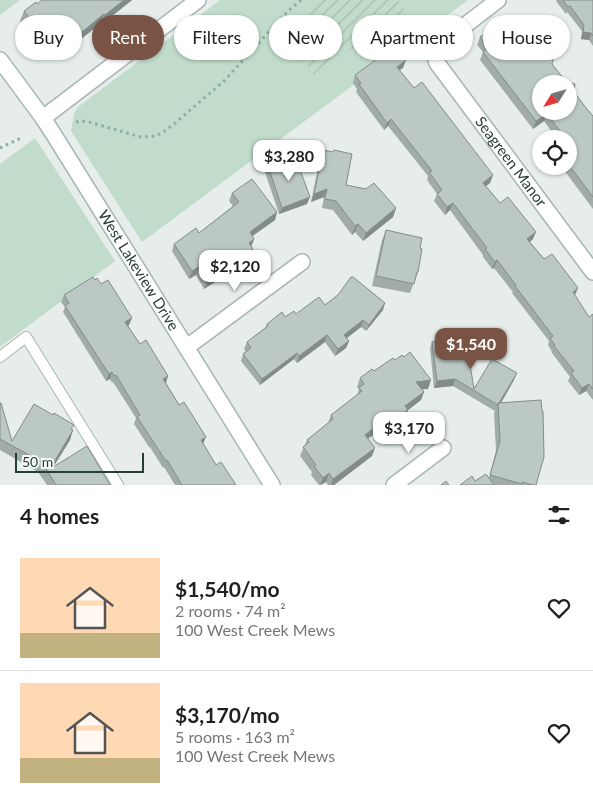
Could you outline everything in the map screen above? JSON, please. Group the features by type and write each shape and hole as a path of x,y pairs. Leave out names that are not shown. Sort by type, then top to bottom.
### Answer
{"street":[{"path":"43,118 198,0"},
{"name":"Seagreen Manor","path":"498,0 433,50 437,63 593,272"},
{"name":"West Lakeview Drive","path":"0,60 43,118 272,485"},
{"path":"186,347 302,262"},
{"path":"394,485 443,448"}],"lane":[{"path":"0,357 26,337 118,485"}],"path":[{"path":"76,122 88,122 141,137 156,136 174,124 224,81 288,11 301,0"},
{"path":"0,148 23,138"}],"green space":[{"path":"0,0 20,0 0,15"},
{"path":"220,0 468,0 448,15 352,15 352,60 387,60 142,242 71,131 74,114 78,107 140,60 164,60 164,42 174,35 174,60 259,60 259,15 200,15"},
{"path":"323,0 398,0 405,11 399,15 352,15 352,48 342,55 342,15 304,15"},
{"path":"303,60 335,60 314,75"},
{"path":"35,138 115,261 0,347 0,164"}],"building":[{"path":"42,0 124,0 105,15 92,15 92,24 82,32 82,15 27,15 24,11 36,2 37,4"},
{"path":"563,0 593,0 593,36 591,33 583,32 584,25 570,6 568,7"},
{"path":"376,60 406,60 397,67 414,88 422,82 493,175 483,183 500,203 508,197 536,232 527,239 544,259 552,254 578,288 573,292 589,317 593,314 593,389 589,384 582,388 571,373 574,371 554,346 550,338 553,336 497,260 495,262 485,249 487,248 453,203 447,207 437,194 442,190 429,172 432,171 391,119 387,123 359,84 361,83 355,75"},
{"path":"489,60 553,60 552,64 561,75 532,75 532,116"},
{"path":"578,97 593,116 593,197 576,175 577,130 559,130 552,120 578,120"},
{"path":"323,150 333,152 334,150 352,154 346,185 366,189 374,183 396,208 366,233 358,224 355,226 336,201 325,199 327,189 314,194"},
{"path":"295,156 310,197 282,208 268,166"},
{"path":"252,179 277,212 250,232 254,239 249,243 253,249 207,281 199,267 192,271 174,244 196,228 199,233 239,202 232,193"},
{"path":"386,230 422,238 418,272 414,284 376,276"},
{"path":"93,277 95,280 97,278 101,284 108,280 132,318 125,322 140,344 146,340 168,376 163,379 179,405 184,402 206,437 201,440 216,465 221,462 236,485 182,485 137,417 140,415 116,375 114,376 112,372 109,374 65,306 69,303 64,295"},
{"path":"351,277 385,303 369,325 363,320 344,335 349,341 338,349 327,335 299,356 297,353 262,379 243,354 251,348 247,342 268,326 267,324 282,312 285,317 294,311 296,314 319,297 325,305 338,295"},
{"path":"463,338 465,358 469,358 474,389 492,359 517,373 498,405 455,379 437,381 432,342"},
{"path":"410,352 431,380 416,382 424,392 405,406 408,410 392,422 388,417 365,435 375,448 333,479 329,473 323,478 303,447 309,442 307,440 333,419 331,415 362,391 359,388 364,384 360,378 393,358 395,360 402,355 404,357"},
{"path":"541,400 544,457 536,485 522,482 522,484 490,475 500,441 498,403"},
{"path":"0,403 12,441 34,404 74,425 71,429 73,430 50,469 87,446 110,485 56,485 42,462 0,439"},
{"path":"486,474 494,485 460,485 472,476 475,481"},
{"path":"446,481 449,485 441,485"}]}
